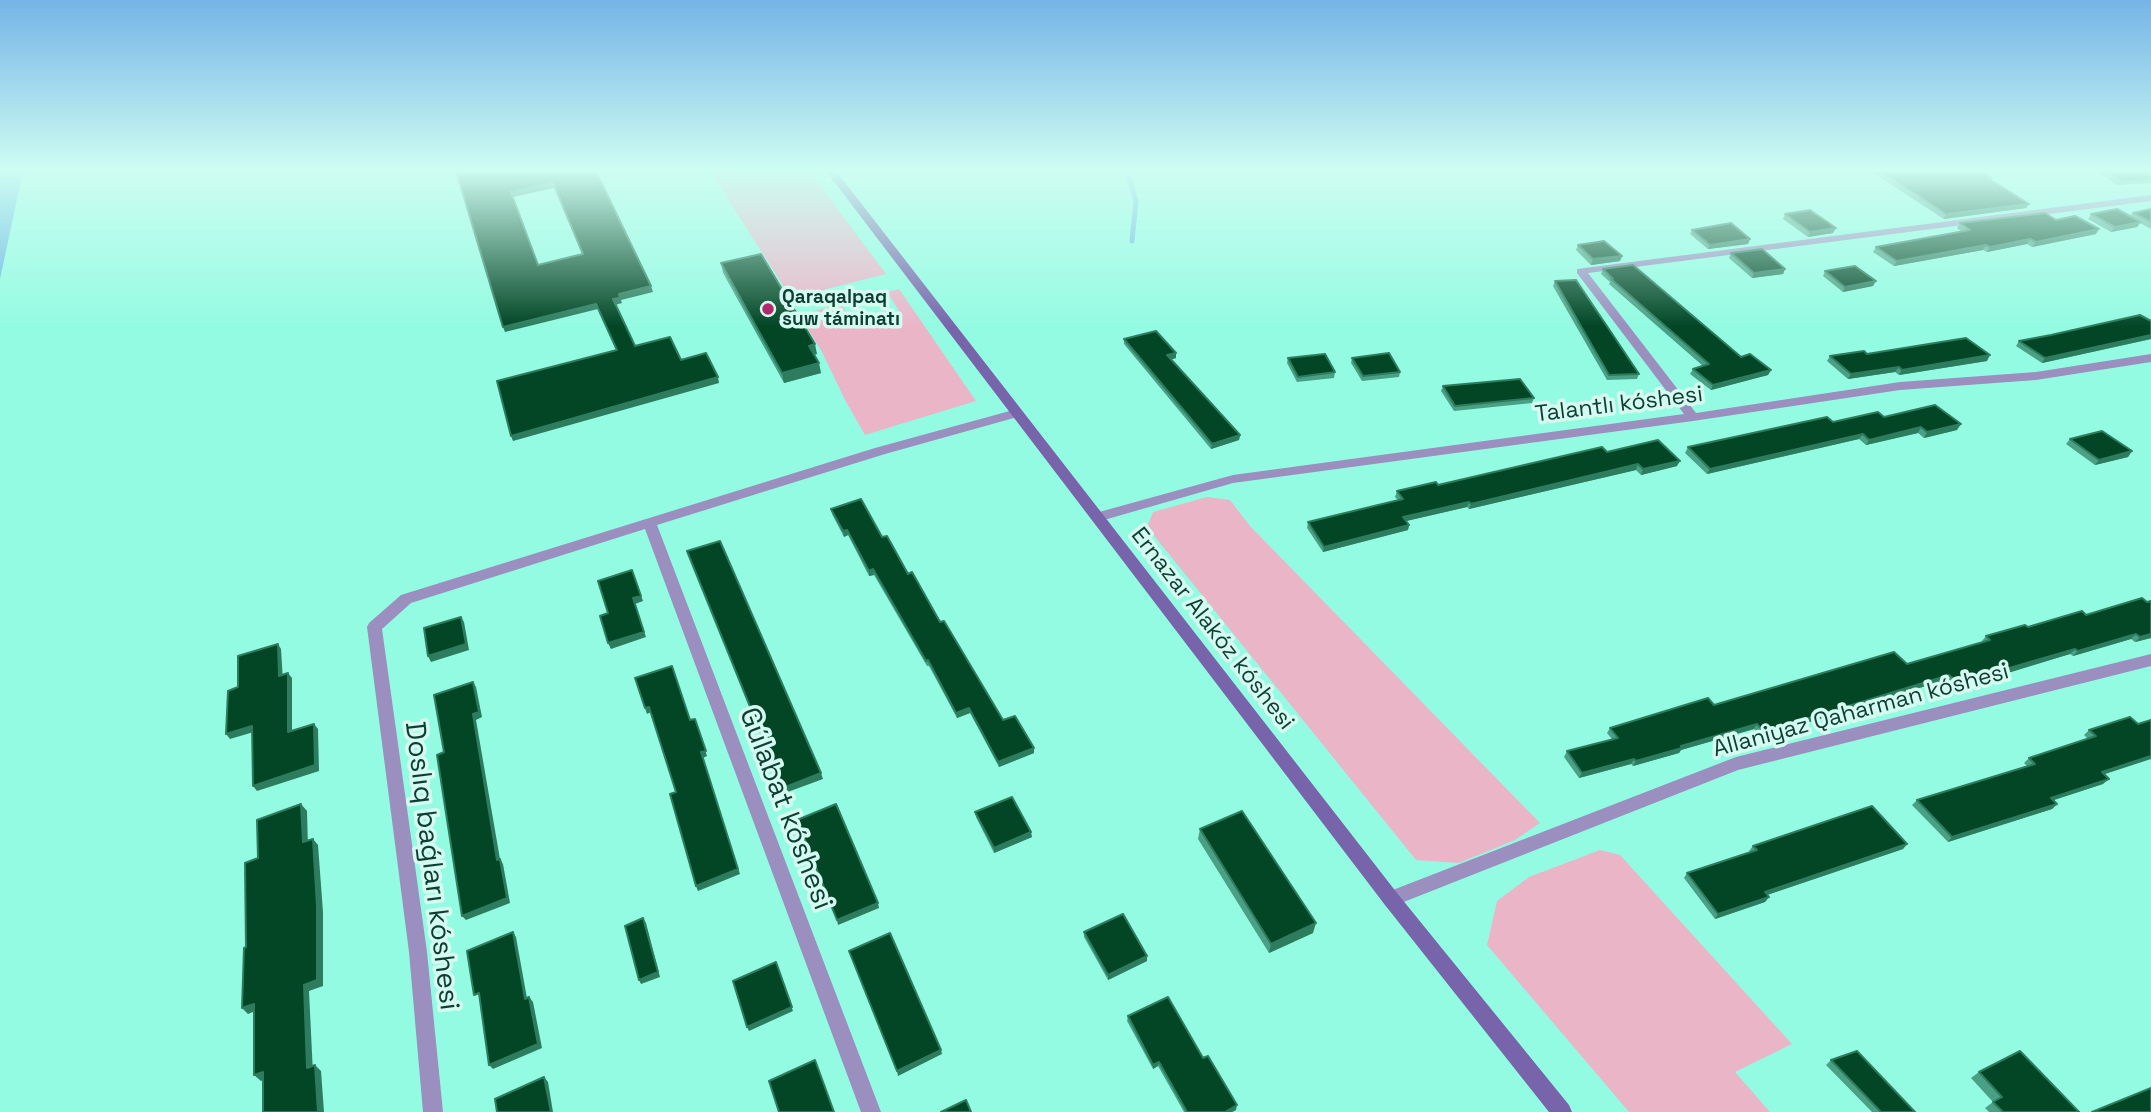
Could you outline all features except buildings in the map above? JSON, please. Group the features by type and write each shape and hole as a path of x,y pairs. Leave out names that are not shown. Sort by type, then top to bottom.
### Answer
{"main road":[{"name":"Ernazar Alakóz kóshesi","path":"871,223 1391,899 1562,1112"}],"street":[{"path":"1693,417 1581,271 1957,223"},
{"name":"Talantlı kóshesi","path":"1097,517 1233,479 1693,417 1900,386 2036,376 2151,358"},
{"path":"650,525 880,451 1017,413"},
{"name":"Doslıq baǵları kóshesi","path":"433,1112 418,952 374,627 406,600 650,525"},
{"name":"Gúlabat kóshesi","path":"650,525 871,1112"},
{"name":"Allaniyaz Qaharman kóshesi","path":"1391,899 1736,764 2151,660"}],"shaded area":[{"path":"743,223 848,223 886,274 791,298"},
{"path":"899,289 976,401 865,435 822,352 799,315 841,304 856,329 903,317 887,292"},
{"path":"1207,497 1230,500 1250,526 1540,823 1515,840 1459,863 1416,860 1147,527 1153,512"},
{"path":"1600,850 1620,855 1792,1044 1735,1072 1770,1112 1629,1112 1487,945 1497,901 1529,877"}],"water":[{"path":"0,223 12,223 0,279"}],"waterway":[{"path":"1132,241 1134,223"}],"place":[{"name":"Qaraqalpaq suw táminatı","path":"768,309"}]}
